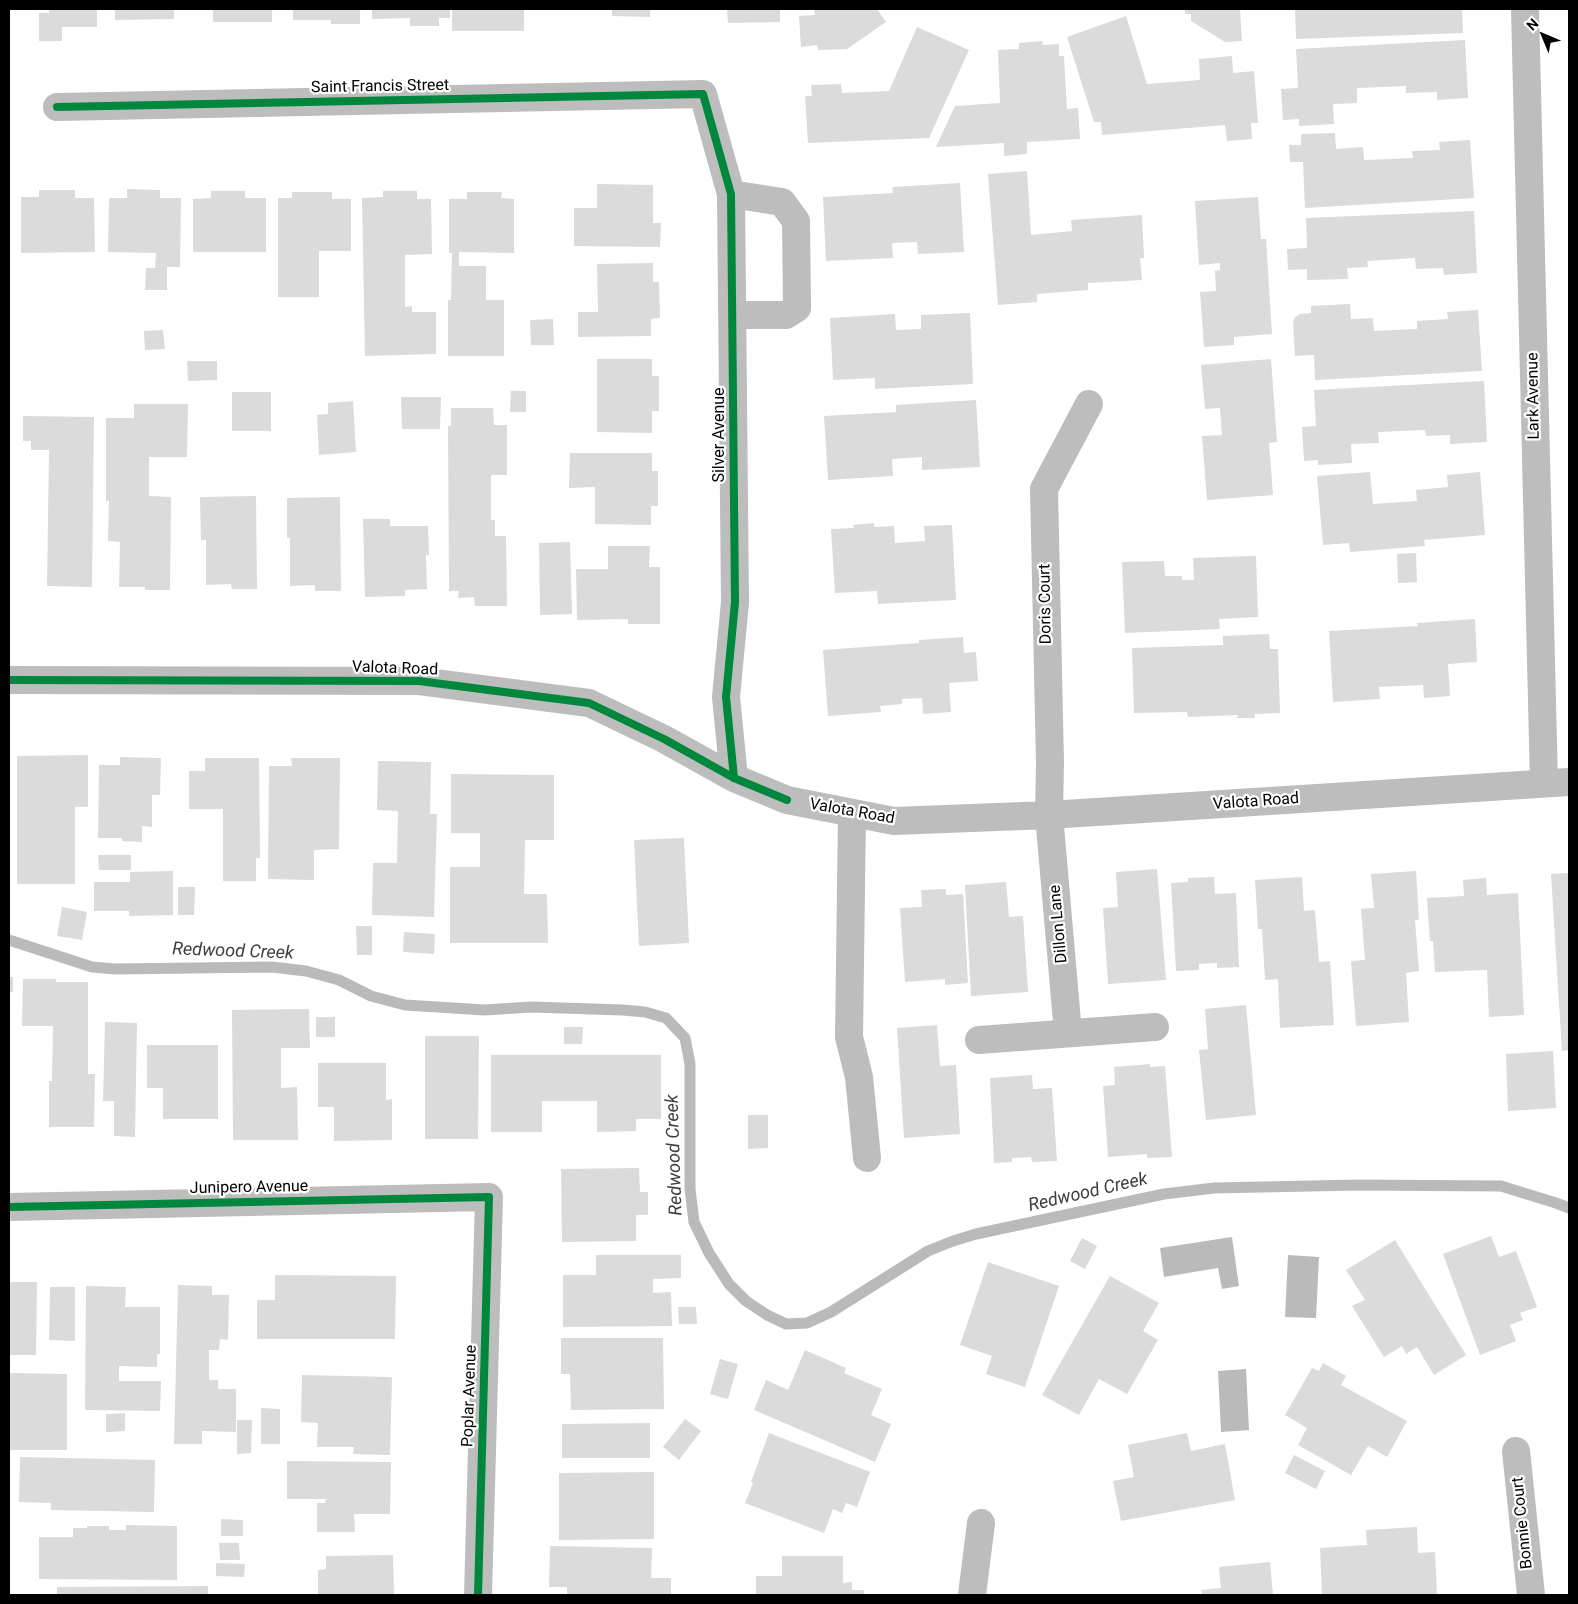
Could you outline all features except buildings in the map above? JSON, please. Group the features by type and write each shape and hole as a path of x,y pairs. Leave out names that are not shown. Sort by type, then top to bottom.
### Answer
{"street":[{"name":"Lark Avenue","path":"1524,9 1557,782"},
{"name":"Saint Francis Street","path":"57,108 703,94"},
{"name":"Silver Avenue","path":"703,94 731,194 735,602 726,697 734,778"},
{"path":"731,194 782,202 796,221 797,308 786,316 733,314"},
{"name":"Doris Court","path":"1049,815 1050,763 1044,489 1089,404"},
{"name":"Valota Road","path":"9,680 419,681 589,703 664,739 734,778 787,800 894,820 1049,815 1557,782"},
{"path":"852,813 850,1037 859,1076 867,1158"},
{"name":"Dillon Lane","path":"1049,815 1068,1033"},
{"path":"979,1040 1155,1027"},
{"name":"Junipero Avenue","path":"9,1208 489,1197"},
{"name":"Poplar Avenue","path":"478,1595 489,1197"},
{"name":"Bonnie Court","path":"1516,1451 1530,1595"},
{"path":"972,1595 981,1522"}],"shaded area":[{"path":"1232,1237 1239,1286 1222,1289 1218,1268 1164,1277 1160,1248"},
{"path":"1288,1255 1319,1257 1316,1318 1285,1317"},
{"path":"1246,1369 1249,1430 1221,1432 1218,1371"}],"waterway":[{"name":"Redwood Creek","path":"9,940 92,967 115,969 272,967 306,971 339,980 371,996 405,1005 485,1010 531,1007 623,1010 645,1012 666,1018 685,1038 690,1064 690,1189 694,1222 709,1253 729,1284 746,1301 767,1315 786,1324 807,1323 831,1312 928,1251 953,1241 976,1234 1164,1194 1214,1188 1358,1185 1501,1186 1569,1208"}],"cycle path":[{"path":"57,107 703,94 731,194 735,602 726,697 734,778"},
{"path":"9,680 419,681 589,703 664,739 734,778 787,800"},
{"path":"9,1207 489,1197 478,1595"}]}
